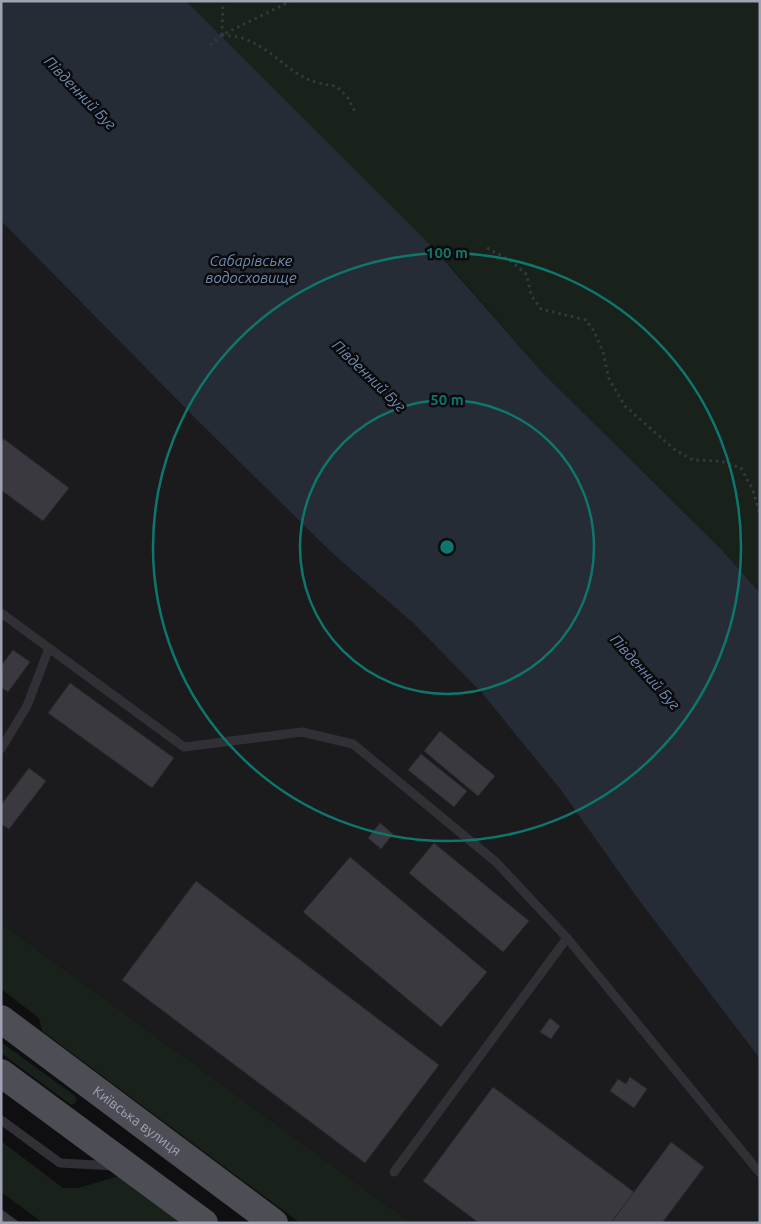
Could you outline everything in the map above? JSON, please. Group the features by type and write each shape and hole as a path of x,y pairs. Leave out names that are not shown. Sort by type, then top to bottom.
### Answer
{"main road":[{"name":"Київська вулиця","path":"1,1019 274,1223"},
{"path":"1,1073 204,1223"},
{"path":"76,1129 102,1095"}],"lane":[{"path":"1,613 184,747 302,732 352,744 496,862 568,938 760,1173"},
{"path":"1,750 27,706 48,648"},
{"path":"394,1172 568,938"},
{"path":"1,1120 60,1163 129,1167"}],"path":[{"path":"222,35 223,1"},
{"path":"210,45 222,35 291,1"},
{"path":"222,35 243,38 266,50 297,75 308,80 318,84 336,86 348,98 355,112"},
{"path":"487,248 511,261 527,275 531,294 541,309 586,320 594,331 603,352 609,379 625,406 675,450 694,460 720,462 741,468 753,490 760,514"}],"shaded area":[{"path":"186,1 760,1 760,593 723,551 542,372 449,265"},
{"path":"1,221 198,421 332,553 413,623 481,692 560,789 638,899 760,1059 760,1223 411,1223 1,923"},
{"path":"1,923 411,1223 300,1223 42,1031 39,1018 1,989"},
{"path":"1,1042 75,1096 77,1100 74,1104 70,1104 1,1053"},
{"path":"1,1141 63,1188 78,1188 119,1176 182,1223 43,1223 1,1192"}],"water":[{"name":"Сабарівське водосховище","path":"1,1 186,1 436,251 542,372 723,551 760,593 760,1059 638,899 560,789 481,692 413,623 332,553 198,421 1,221"}],"building":[{"path":"4,439 69,488 43,521 1,490 1,443"},
{"path":"13,650 30,662 8,692 1,687 1,666"},
{"path":"70,683 174,758 152,788 48,713"},
{"path":"440,731 495,776 478,796 424,751"},
{"path":"421,754 467,791 454,807 408,770"},
{"path":"29,768 46,781 9,829 1,824 1,805"},
{"path":"380,823 393,834 381,849 368,838"},
{"path":"434,843 529,921 503,952 409,873"},
{"path":"350,857 487,972 441,1027 303,912"},
{"path":"196,881 439,1065 365,1163 122,980"},
{"path":"550,1018 560,1026 551,1039 540,1032"},
{"path":"630,1077 647,1089 634,1108 610,1091 618,1079 626,1084"},
{"path":"493,1087 634,1192 611,1223 479,1223 423,1181"},
{"path":"671,1142 704,1167 662,1223 611,1223"},
{"path":"1,1209 20,1223 1,1223"}],"water label":[{"name":"Південний Буг","path":"80,93"},
{"name":"Південний Буг","path":"369,376"},
{"name":"Південний Буг","path":"645,672"}]}
